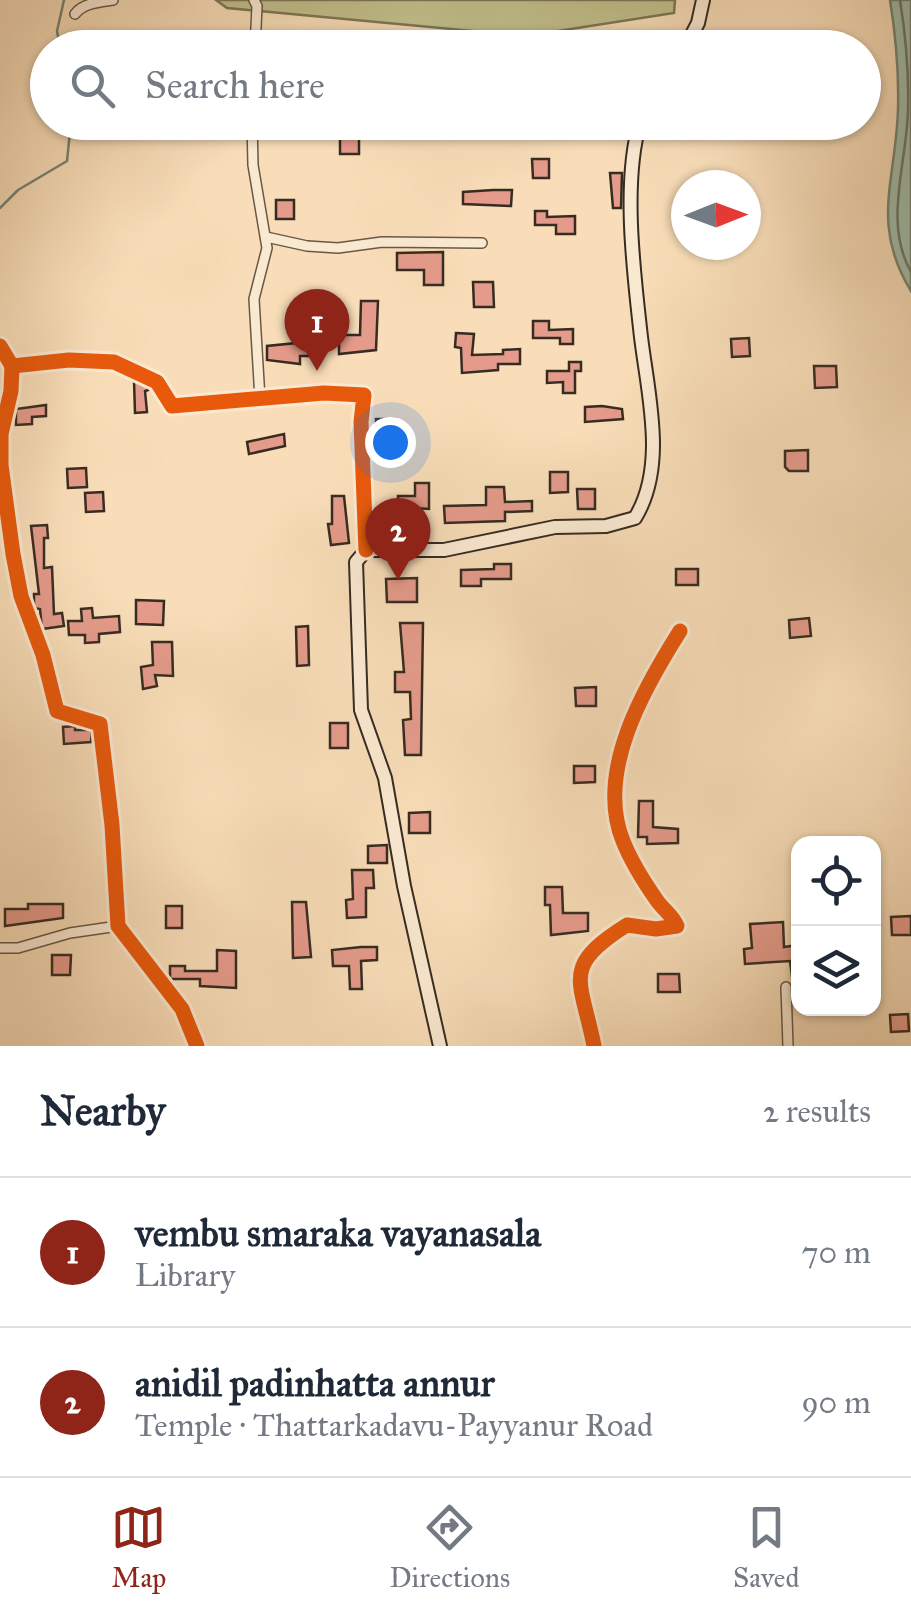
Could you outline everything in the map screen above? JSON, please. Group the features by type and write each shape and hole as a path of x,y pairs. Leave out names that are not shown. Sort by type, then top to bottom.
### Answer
{"main road":[{"path":"694,30 703,0"},
{"path":"440,1046 404,886 385,778 361,710 356,562 366,550 444,550 555,527 606,526 635,518 646,500 653,448 634,265 635,140"}],"street":[{"path":"75,14 98,2 113,0"},
{"path":"254,0 256,30"},
{"path":"253,140 267,248 254,299 260,399"},
{"path":"266,237 338,248 382,242 482,243"},
{"path":"0,346 12,366 11,391 1,434 1,466 21,596 43,655 57,711 100,724 118,926 182,1009 196,1046"},
{"path":"12,366 70,360 114,362 157,382 172,406 324,392 364,395 361,422 366,550"},
{"path":"594,1046 580,983 581,963 627,925 677,926 657,901 622,839 615,776 651,676 680,630"},
{"path":"0,948 18,948 70,933 118,926"},
{"path":"786,987 788,1046"}],"shaded area":[{"path":"216,0 675,0 674,13 565,30 462,30 227,8"}],"water":[{"path":"890,0 911,0 911,291 891,244 888,223 898,95"}],"building":[{"path":"340,140 359,140 359,154 340,154"},
{"path":"532,159 549,159 549,178 533,178"},
{"path":"610,173 622,173 621,208 613,208"},
{"path":"512,190 511,206 463,204 463,192"},
{"path":"276,200 294,200 294,219 276,219"},
{"path":"535,211 547,211 547,217 575,216 575,234 556,234 556,225 535,225"},
{"path":"443,252 443,285 424,285 424,270 397,270 397,253"},
{"path":"473,282 493,282 494,307 474,307"},
{"path":"361,301 378,301 376,350 339,354 339,335 360,335"},
{"path":"533,321 549,321 549,330 573,329 573,344 560,344 560,338 533,338"},
{"path":"306,333 320,333 320,356 300,356 300,364 267,360 267,346 306,342"},
{"path":"456,333 474,334 472,355 520,349 520,364 498,364 498,370 462,373 461,348 455,347"},
{"path":"749,338 750,356 732,357 731,339"},
{"path":"569,362 581,362 581,371 575,371 575,393 563,393 563,382 547,383 547,371 569,371"},
{"path":"814,366 836,366 837,387 815,388"},
{"path":"134,380 148,387 147,412 135,413"},
{"path":"46,405 46,416 32,417 32,424 16,425 16,409"},
{"path":"585,407 622,409 623,419 585,422"},
{"path":"376,419 395,419 395,437 376,436"},
{"path":"284,434 285,446 249,454 247,442"},
{"path":"808,450 808,471 789,471 785,467 785,451"},
{"path":"86,468 87,487 68,488 67,469"},
{"path":"550,472 568,472 568,492 550,493"},
{"path":"415,483 429,483 429,509 398,507 398,496 415,496"},
{"path":"486,487 504,487 505,502 532,501 532,511 505,512 505,521 445,523 444,506 486,505"},
{"path":"577,489 595,489 595,509 578,509"},
{"path":"103,492 104,511 86,512 85,493"},
{"path":"332,496 344,496 349,543 331,545 328,524 332,524"},
{"path":"47,525 44,568 52,567 54,614 62,613 64,626 42,629 40,609 34,608 34,594 39,594 31,526"},
{"path":"494,564 511,564 511,579 481,579 481,586 461,586 461,570 494,569"},
{"path":"676,569 698,569 698,585 676,585"},
{"path":"417,578 417,602 387,602 386,579"},
{"path":"136,600 164,601 163,625 136,624"},
{"path":"92,608 93,618 119,616 120,632 99,634 99,642 85,643 85,635 69,635 68,621 82,621 81,609"},
{"path":"809,618 811,636 790,638 789,620"},
{"path":"400,623 423,623 421,755 405,755 403,720 411,719 410,692 395,692 395,672 404,672"},
{"path":"308,626 309,665 297,666 296,627"},
{"path":"152,642 172,642 173,676 155,675 157,686 143,689 141,667 153,665"},
{"path":"596,687 596,706 576,706 575,688"},
{"path":"330,723 348,723 348,748 330,748"},
{"path":"75,726 75,730 92,730 91,742 64,744 63,727"},
{"path":"574,766 595,766 595,782 574,783"},
{"path":"639,801 653,801 653,827 678,829 678,843 647,844 647,837 638,837"},
{"path":"430,812 430,833 409,833 409,813"},
{"path":"387,845 387,863 368,863 368,846"},
{"path":"352,870 373,870 374,888 366,888 366,917 347,918 346,900 353,899"},
{"path":"545,887 562,887 563,913 588,913 588,931 551,935"},
{"path":"292,902 306,902 311,957 293,958"},
{"path":"28,904 63,904 63,918 5,926 5,909 28,909"},
{"path":"166,906 182,906 182,928 166,928"},
{"path":"911,916 911,935 892,935 891,917"},
{"path":"783,922 784,947 791,946 791,969 790,961 745,964 744,949 752,948 750,924"},
{"path":"377,947 377,960 361,961 362,989 350,989 349,966 333,966 332,950"},
{"path":"217,950 236,951 236,988 200,986 200,979 170,979 170,966 185,966 185,971 217,971"},
{"path":"52,955 71,955 70,975 52,975"},
{"path":"658,974 679,974 680,992 658,992"},
{"path":"908,1014 909,1031 891,1032 890,1015"}],"waterway":[{"path":"57,30 64,0"},
{"path":"0,208 18,190 67,161 69,140"}],"cycle path":[{"path":"0,346 12,366 69,360 114,362 157,382 172,406 324,393 364,395 361,422 366,550"},
{"path":"12,366 11,391 1,434 1,465 21,596 43,655 57,711 100,724 118,926 182,1009 197,1046"},
{"path":"594,1046 580,976 592,952 627,925 656,929 677,926 626,849 616,815 615,787 619,759 639,704 680,631"}],"place":[{"name":"vembu smaraka vayanasala","path":"317,371"},
{"name":"anidil padinhatta annur","path":"398,580"}]}
